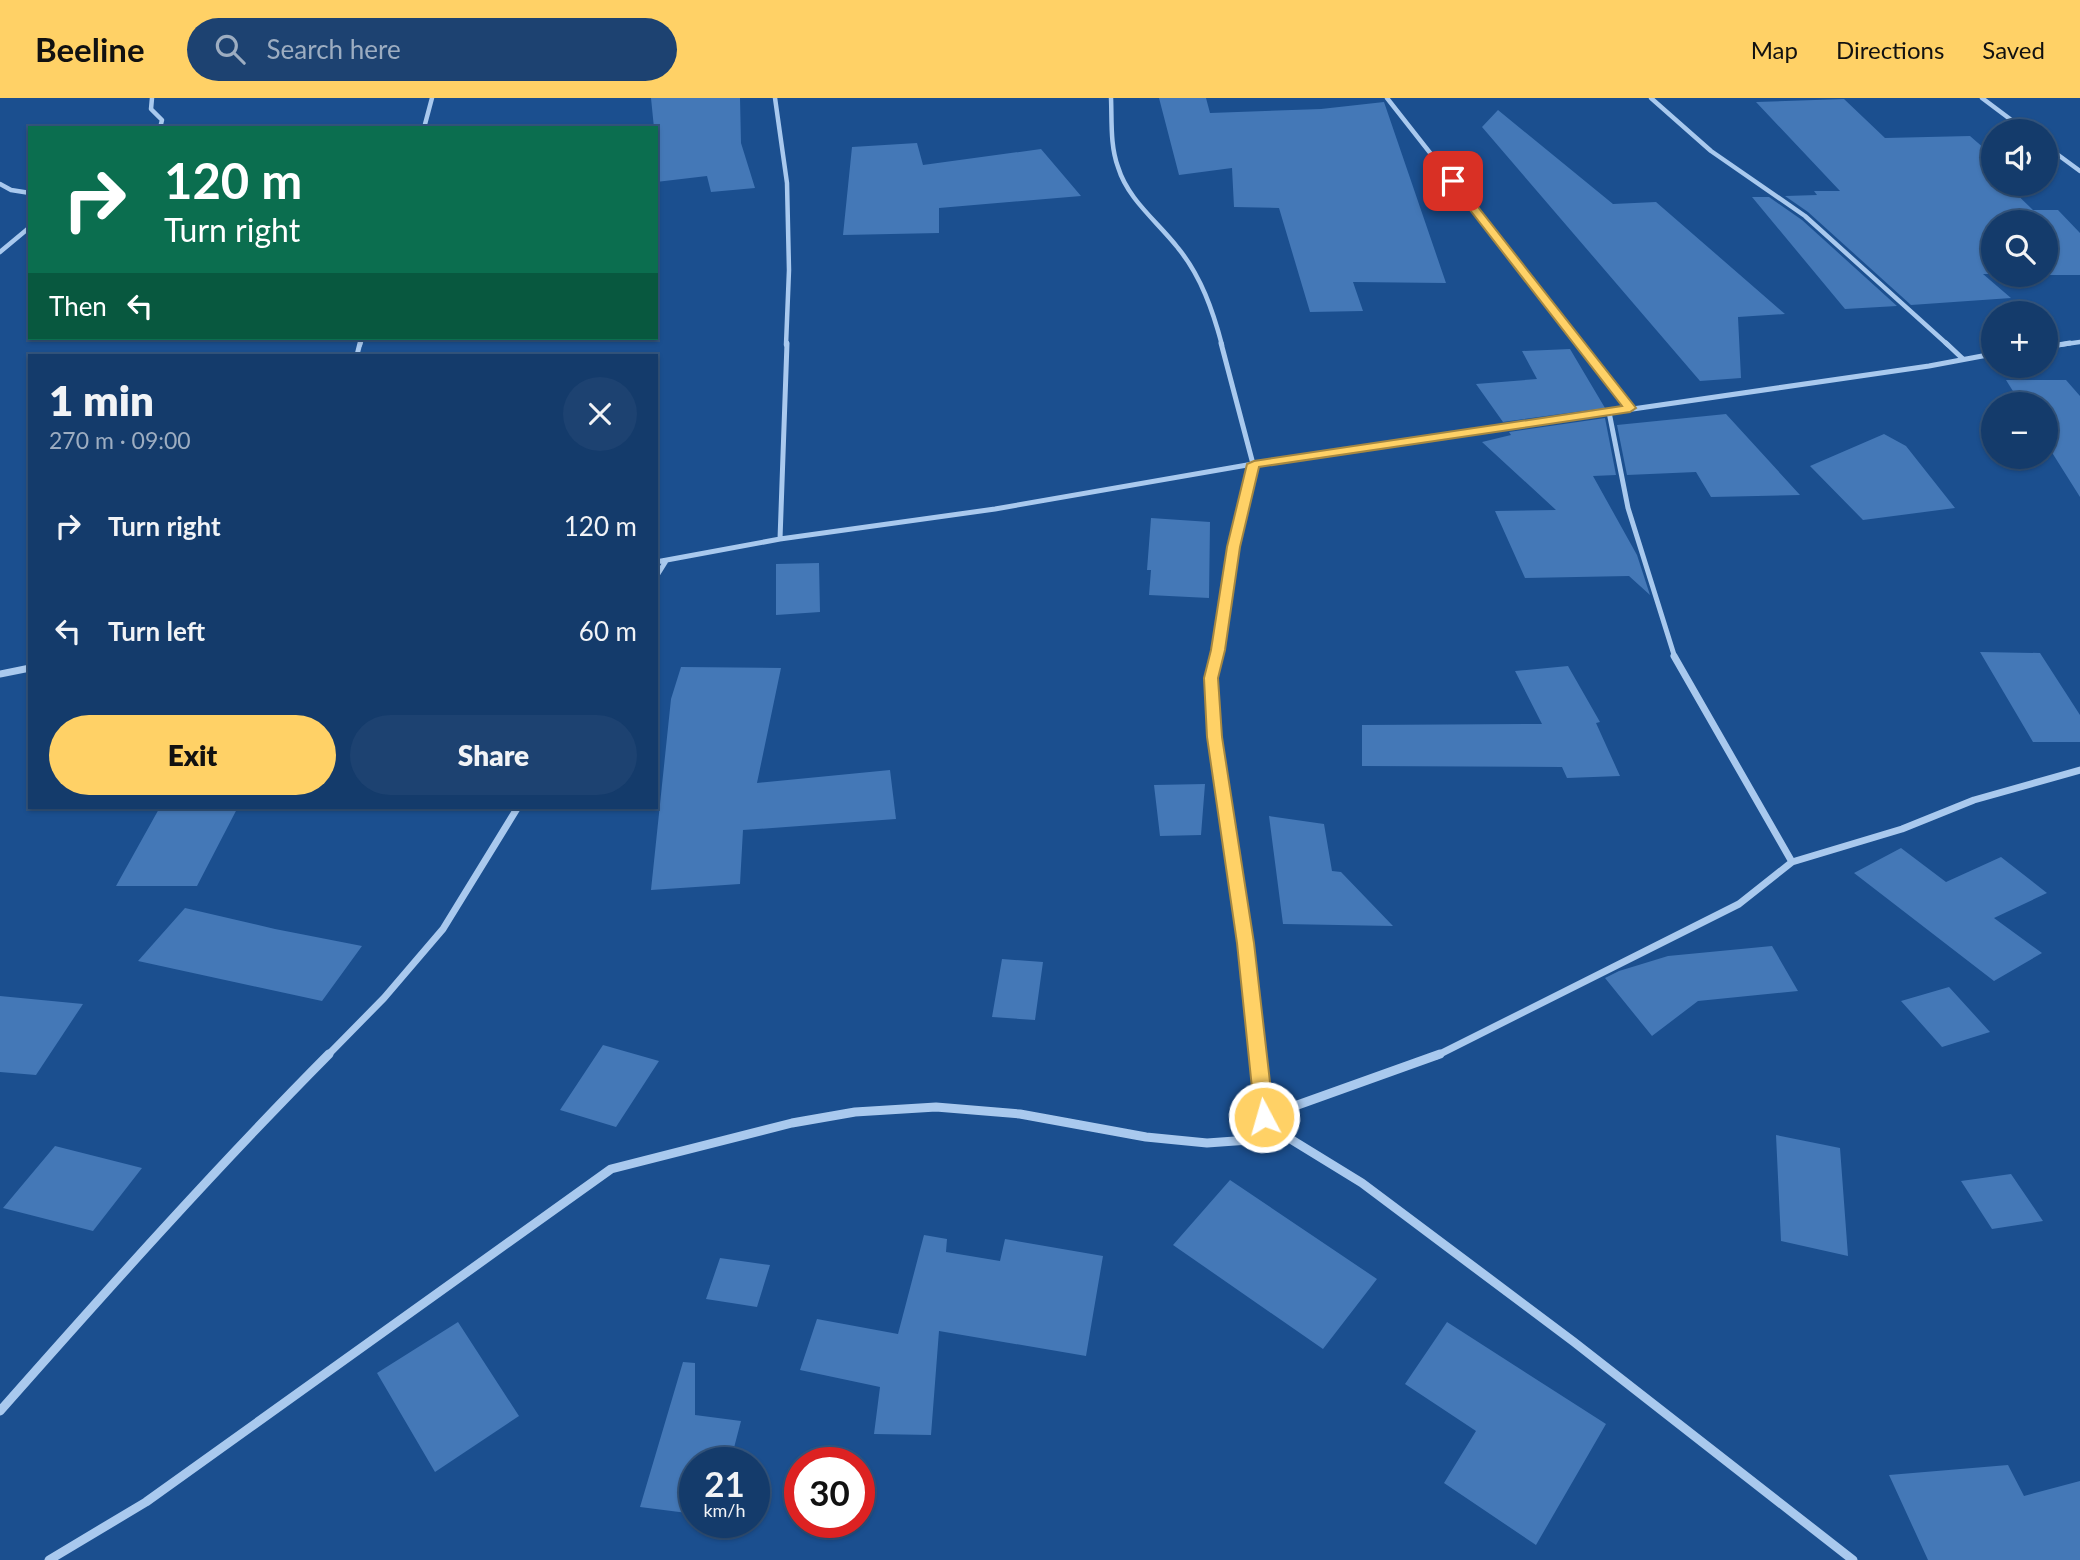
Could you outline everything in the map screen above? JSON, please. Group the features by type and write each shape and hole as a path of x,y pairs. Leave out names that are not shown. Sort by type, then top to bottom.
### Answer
{"street":[{"path":"152,98 151,109 162,120 160,126"},
{"path":"425,126 432,98"},
{"path":"775,98 787,183 789,270 780,540"},
{"path":"1111,98 1112,142 1118,169 1136,201 1180,250 1211,304 1254,464 1233,547 1218,650 1211,678 1214,737 1245,943 1264,1117 1279,1132 1373,1191 1574,1342 1853,1560"},
{"path":"1387,98 1630,408"},
{"path":"1651,98 1711,151 1805,216 1962,359"},
{"path":"1982,98 2010,119"},
{"path":"2058,155 2080,172"},
{"path":"0,184 11,190 28,193"},
{"path":"0,252 28,228"},
{"path":"2058,345 2080,342"},
{"path":"658,562 780,540 995,509 1254,464 1929,366 1981,356"},
{"path":"1609,412 1628,508 1659,602 1671,652 1792,862"},
{"path":"658,574 666,561"},
{"path":"0,674 28,668"},
{"path":"1264,1117 1426,1061 1484,1033 1572,986 1739,904 1792,862 1902,829 1974,800 2080,770"},
{"path":"0,1411 250,1134 384,998 427,949 443,929 517,809"},
{"path":"49,1560 146,1502 611,1170 792,1123 855,1112 936,1107 1020,1114 1146,1137 1208,1143 1249,1140 1279,1132"}],"building":[{"path":"651,98 740,98 741,143 755,188 711,192 707,176 658,182 658,126 654,126"},
{"path":"1159,98 1206,98 1210,113 1321,109 1384,102 1446,283 1353,282 1363,311 1310,312 1279,208 1234,207 1232,168 1179,175"},
{"path":"1844,99 1885,138 1970,136 1981,146 1981,196 2018,196 2033,210 1981,210 1981,287 1998,287 2011,298 1911,305 1808,212 1785,196 1817,195 1814,191 1840,191 1756,102"},
{"path":"1498,110 1613,204 1656,202 1785,314 1738,317 1741,378 1700,381 1482,127"},
{"path":"917,143 923,165 1041,149 1081,196 939,208 939,233 843,235 852,147"},
{"path":"1752,197 1769,197 1802,220 1897,306 1845,309"},
{"path":"2058,210 2080,233 2080,275 2058,275"},
{"path":"1570,349 1605,408 1503,422 1476,384 1537,379 1522,351"},
{"path":"2006,380 2066,380 2080,396 2080,497 2058,462 2058,392 2014,392"},
{"path":"1726,414 1800,495 1711,497 1696,472 1627,475 1617,425"},
{"path":"1605,418 1616,475 1593,476 1637,555 1650,595 1629,576 1525,578 1495,511 1556,510 1482,442 1511,435 1509,432"},
{"path":"1884,434 1906,446 1955,508 1863,520 1810,466"},
{"path":"1151,518 1210,522 1209,598 1149,595 1151,570 1147,570"},
{"path":"819,563 820,612 776,615 776,564"},
{"path":"1980,652 2040,653 2080,715 2080,742 2033,742"},
{"path":"1568,666 1600,722 1596,723 1620,776 1567,778 1562,767 1362,766 1362,725 1542,724 1515,671"},
{"path":"681,667 781,668 757,783 890,770 896,819 743,830 740,884 651,890 671,699"},
{"path":"1205,784 1201,835 1160,836 1154,785"},
{"path":"159,809 237,809 197,886 116,886"},
{"path":"1269,816 1324,824 1332,871 1341,872 1393,926 1283,924"},
{"path":"1901,848 1946,882 2001,857 2047,893 1994,918 2042,953 1994,981 1854,873"},
{"path":"185,908 362,946 322,1001 138,961"},
{"path":"1772,946 1798,991 1698,1001 1652,1036 1605,978 1668,956"},
{"path":"1002,959 1043,962 1035,1020 992,1017"},
{"path":"1949,987 1990,1032 1942,1047 1901,1001"},
{"path":"0,996 83,1004 36,1075 0,1072"},
{"path":"603,1045 659,1061 616,1127 560,1110"},
{"path":"1776,1135 1840,1148 1848,1256 1781,1241"},
{"path":"55,1146 142,1168 93,1231 3,1208"},
{"path":"2011,1174 2043,1221 1992,1229 1961,1181"},
{"path":"1230,1180 1377,1279 1323,1349 1173,1245"},
{"path":"924,1235 947,1239 946,1252 1000,1261 1005,1239 1103,1256 1086,1356 939,1331 931,1435 874,1434 880,1387 800,1370 817,1319 898,1334"},
{"path":"720,1258 770,1265 757,1307 706,1299"},
{"path":"458,1322 519,1416 435,1472 377,1373"},
{"path":"1447,1322 1606,1424 1536,1545 1444,1483 1476,1431 1405,1384"},
{"path":"683,1362 695,1363 695,1415 741,1421 734,1447 679,1447 679,1512 640,1507"},
{"path":"2008,1465 2024,1496 2080,1481 2080,1560 1928,1560 1889,1475"}],"route":[{"path":"1264,1117 1245,943 1214,737 1211,678 1218,650 1233,547 1254,464 1630,408 1453,181"}]}
